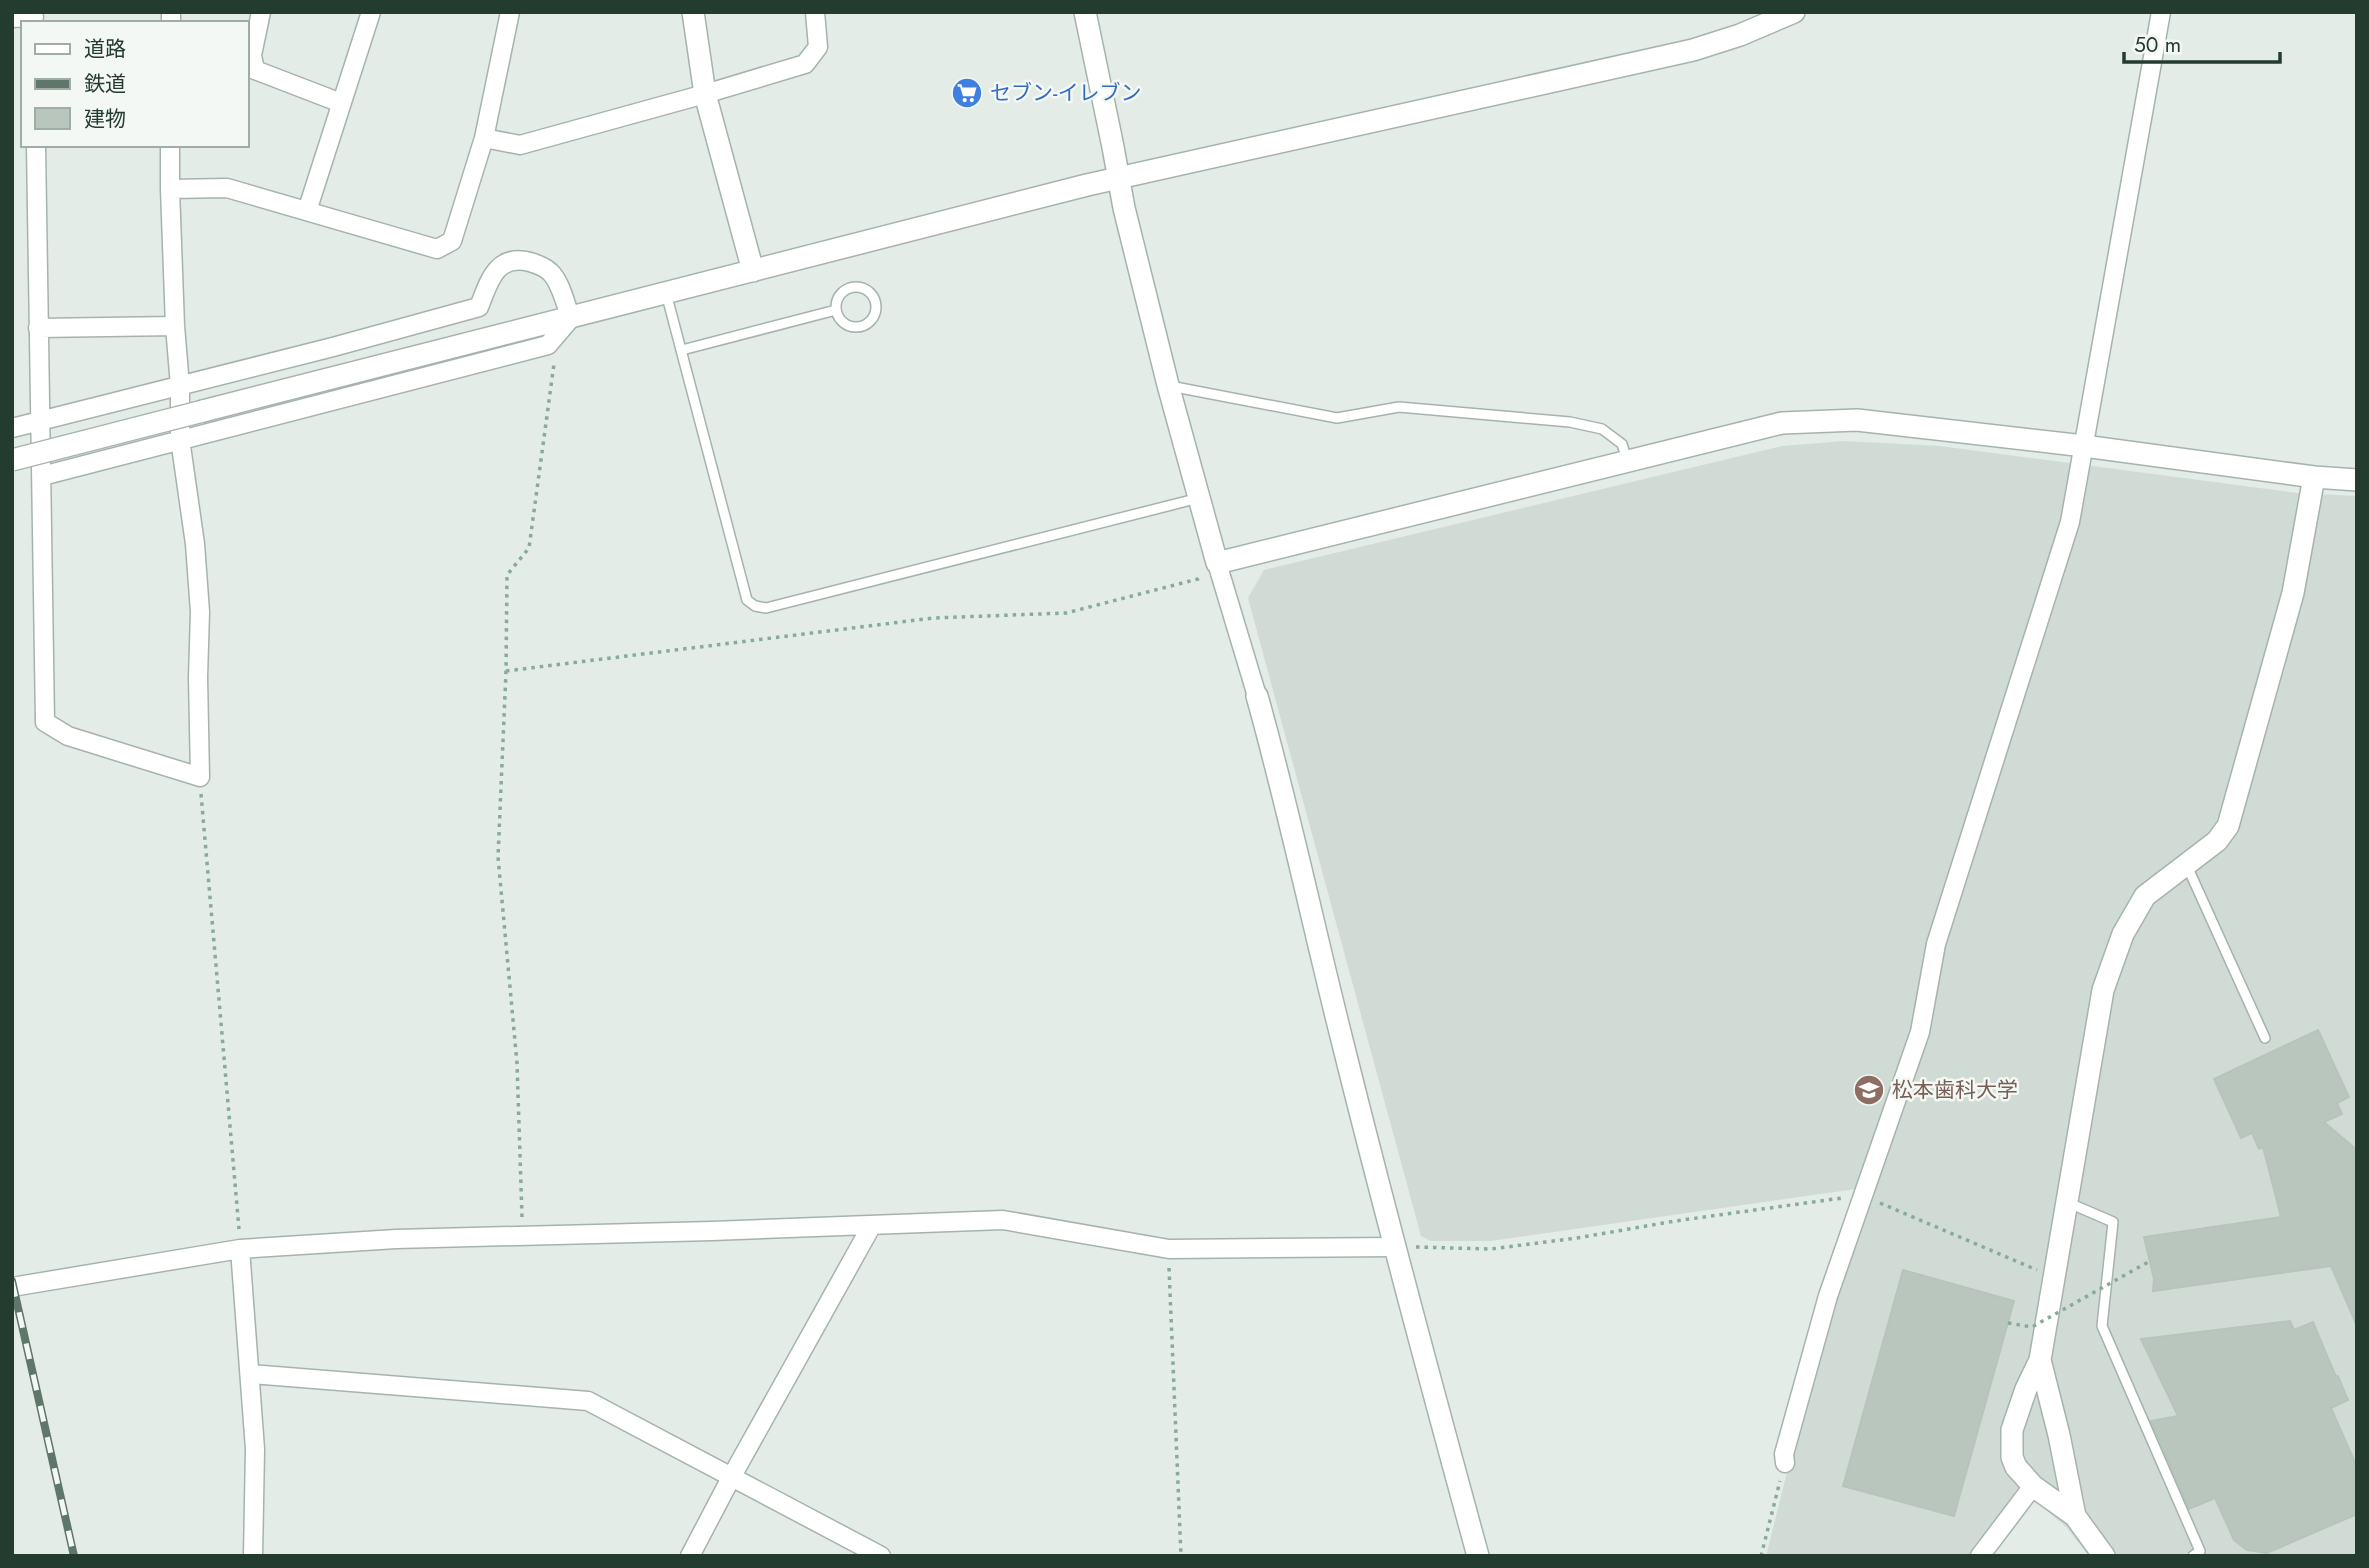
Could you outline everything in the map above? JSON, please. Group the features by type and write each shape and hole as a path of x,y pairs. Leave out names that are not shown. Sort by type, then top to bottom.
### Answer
{"street":[{"path":"261,12 252,55 255,70 341,103"},
{"path":"306,211 371,12"},
{"path":"170,190 227,188 437,249 452,241 484,138 510,12"},
{"path":"693,12 705,94 753,271"},
{"path":"484,138 520,145 805,64 818,47 815,12"},
{"path":"1085,12 1124,208 1168,385 1283,789 1304,889 1393,1247 1478,1556"},
{"path":"12,460 1119,178 1693,50 1740,35 1794,12"},
{"path":"1785,1462 1784,1454 1828,1296 1920,1032 1936,944 2070,522 2161,12"},
{"path":"12,18 34,18"},
{"path":"36,147 45,723 68,736 200,777 200,612 195,544 180,439 170,147"},
{"path":"12,428 479,307 490,277 503,263 520,260 537,264 551,273 570,318"},
{"path":"41,476 548,345 570,318"},
{"path":"38,328 175,326"},
{"path":"1217,563 1782,423 1857,420 2084,446 2314,477 2357,480"},
{"path":"2104,1556 2075,1516 2033,1486 2016,1466 2012,1457 2012,1430 2026,1388 2040,1360 2104,990 2123,934 2146,896 2217,841 2228,826 2293,593 2314,477"},
{"path":"12,1286 240,1249 396,1239 1003,1220 1168,1249 1393,1247"},
{"path":"690,1556 872,1225"},
{"path":"240,1249 255,1449 253,1556"},
{"path":"2040,1360 2075,1516"},
{"path":"251,1374 588,1401 881,1556"},
{"path":"1980,1556 2033,1486"}],"lane":[{"path":"849,287 869,290 876,302 872,320 860,326 848,325 842,321 836,310 838,297 849,287"},
{"path":"666,293 747,600 755,606 766,608 1199,498"},
{"path":"682,350 836,310"},
{"path":"1168,385 1337,418 1399,407 1570,422 1602,429 1622,444 1628,462"},
{"path":"2187,866 2265,1038"},
{"path":"2068,1203 2113,1222 2102,1326 2200,1551 2193,1556"}],"path":[{"path":"523,1235 517,1063 498,857 507,575 529,548 554,364 548,345"},
{"path":"506,671 933,618 1066,613 1198,579 1217,563"},
{"path":"200,777 240,1249"},
{"path":"1393,1247 1491,1249 1861,1195 2054,1277"},
{"path":"1168,1249 1181,1556"},
{"path":"2008,1323 2032,1328 2150,1261"},
{"path":"1761,1556 1785,1462"}],"shaded area":[{"name":"松本歯科大学","path":"1844,441 1940,446 2297,493 2357,496 2357,1556 2089,1556 2067,1528 2036,1501 2027,1505 1974,1556 1766,1556 1805,1401 1862,1208 1870,1206 1874,1193 1856,1189 1490,1241 1431,1241 1421,1236 1248,598 1264,570 1782,446"}],"building":[{"path":"2318,1030 2349,1097 2337,1103 2342,1114 2324,1122 2357,1150 2357,1326 2331,1266 2153,1291 2154,1279 2144,1237 2281,1217 2263,1147 2259,1149 2252,1133 2241,1138 2214,1079"},
{"path":"1903,1270 2014,1301 1954,1516 1843,1486"},
{"path":"2290,1321 2294,1330 2313,1322 2348,1400 2331,1408 2357,1467 2357,1514 2267,1553 2247,1550 2234,1540 2215,1498 2189,1509 2151,1421 2178,1416 2141,1339"}],"railway":[{"path":"12,1281 74,1556"}],"place":[{"name":"セブン-イレブン","path":"967,93"},
{"name":"松本歯科大学","path":"1869,1090"}]}
